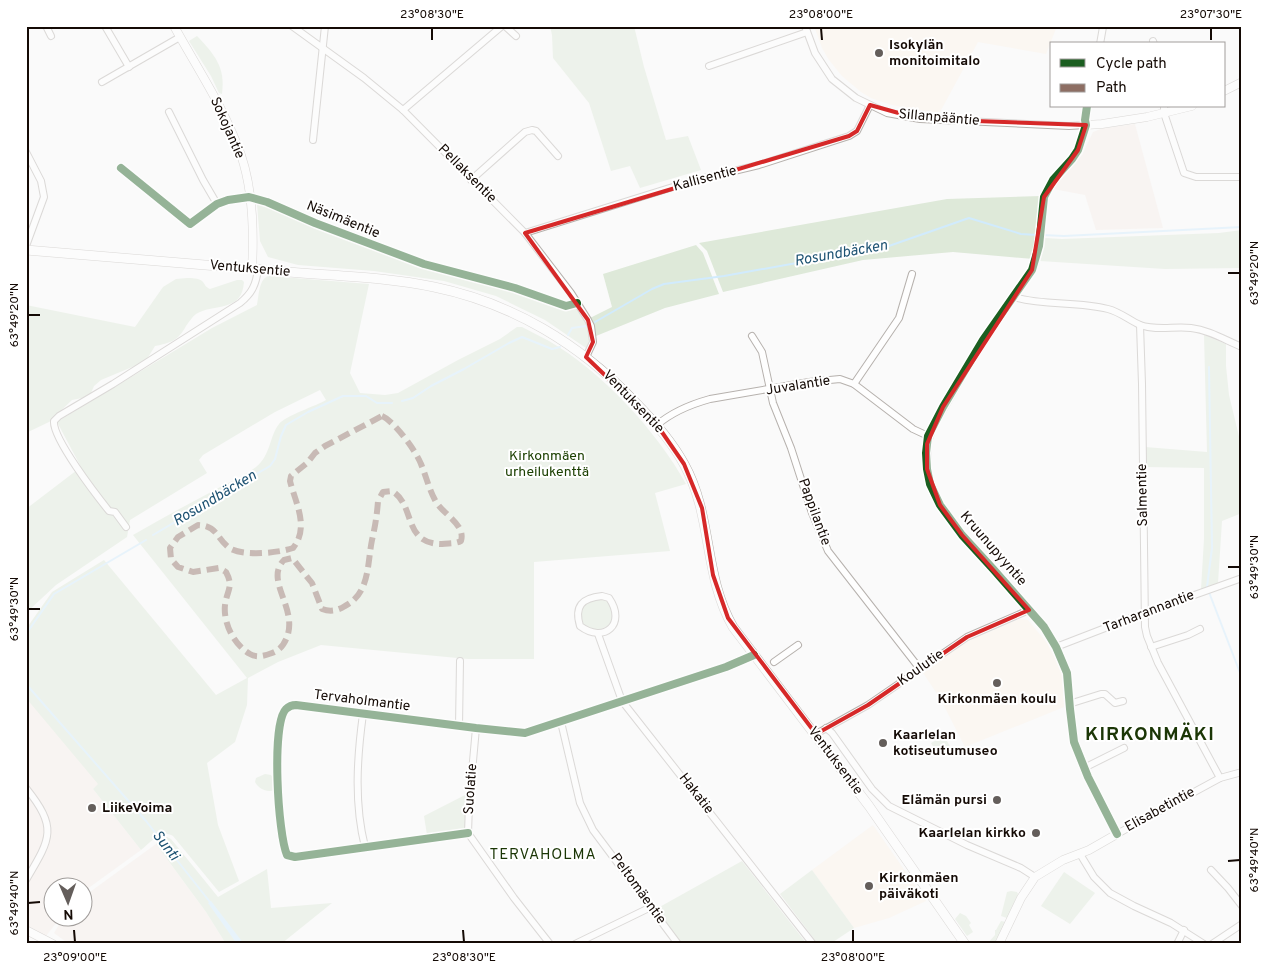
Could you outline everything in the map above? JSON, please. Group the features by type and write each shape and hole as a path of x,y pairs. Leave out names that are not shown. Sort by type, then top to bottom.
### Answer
{"main road":[{"name":"Ventuksentie","path":"26,250 415,284 459,293 493,304 524,318 561,339 586,357 625,391 657,425 684,464 691,477 702,508 710,561 728,618 742,640 816,734 869,806 965,944"}],"street":[{"path":"46,26 51,36"},
{"path":"105,26 129,67"},
{"name":"Sokojantie","path":"174,26 211,90 235,140 244,168 249,197 255,269"},
{"name":"Pellaksentie","path":"292,26 364,78 403,110 525,233 548,262 588,320 594,342 586,357"},
{"path":"313,140 325,26"},
{"path":"403,110 504,26 516,36"},
{"path":"1100,42 1103,27"},
{"path":"709,66 806,29"},
{"name":"Sillanpääntie","path":"806,29 815,53 832,79 856,98 886,113 920,119 1069,126 1086,125"},
{"path":"102,82 180,37"},
{"path":"1226,90 1242,82"},
{"name":"Kallisentie","path":"525,233 685,183 785,157 849,136 857,130 870,105"},
{"path":"1087,108 1086,125 1102,124 1178,108"},
{"path":"1164,110 1184,173 1196,177 1242,176"},
{"path":"169,112 217,204"},
{"name":"Kruunupyyntie","path":"1086,125 1078,150 1053,180 1044,197 1040,241 1032,270 983,340 928,436 926,470 940,505 962,535 1044,627 1056,647 1067,673 1074,742 1084,768 1117,834"},
{"path":"471,180 529,130 536,131 558,156"},
{"path":"26,152 41,181 44,197 26,246"},
{"name":"Näsimäentie","path":"121,168 190,224 217,204 228,200 249,197 267,202 323,226 424,264 515,288 566,306 577,303"},
{"path":"126,527 115,512 109,511 91,488 60,441 55,430 54,421 240,303 252,292 256,285 255,269"},
{"path":"854,384 899,318 912,274"},
{"path":"1014,297 1026,301 1100,308 1115,312 1140,325 1154,328 1196,329 1213,334 1242,347"},
{"name":"Salmentie","path":"1140,325 1145,627 1151,647 1220,778"},
{"name":"Pappilantie","path":"752,336 764,360 773,403 791,448 812,513 828,551 920,669"},
{"name":"Juvalantie","path":"657,425 699,402 832,380 846,381 854,384 913,428 928,436"},
{"name":"Tarharannantie","path":"1056,647 1242,578"},
{"path":"602,596 609,598 616,612 616,617 615,624 611,628 598,634 580,626 578,613 584,600 602,596"},
{"name":"Koulutie","path":"816,734 868,705 967,637 1029,610"},
{"path":"1151,647 1200,629"},
{"name":"Hakatie","path":"598,634 622,701 813,944"},
{"path":"774,662 798,645"},
{"name":"Tervaholmantie","path":"468,833 295,857 287,855 277,796 276,770 281,719 284,710 291,705 525,733 726,668 754,655"},
{"path":"458,726 460,661"},
{"path":"1070,704 1101,694 1105,694 1115,703 1123,701"},
{"path":"363,714 358,751 357,780 360,823 365,847"},
{"name":"Peltomäentie","path":"561,722 584,814 593,830 678,944"},
{"name":"Suolatie","path":"476,728 468,833 514,898 550,944"},
{"path":"826,728 832,733 872,789 889,806 966,845 1021,868 1035,877 1021,898 999,944"},
{"path":"1084,768 1124,748"},
{"name":"Elisabetintie","path":"1035,877 1063,860 1080,854 1220,778 1242,772"},
{"path":"26,788 40,804 45,814 48,834 41,854 26,880"},
{"path":"1080,854 1094,877 1110,893 1184,930 1204,944"},
{"path":"1211,870 1242,906"},
{"path":"576,944 651,908"},
{"path":"1212,944 1242,924"},
{"path":"1177,944 1184,930"},
{"path":"30,931 43,944"},
{"path":"30,931 53,944"}],"highlighted area":[{"path":"870,105 920,119 1086,125 1078,150 1044,197 1032,270 943,407 927,444 927,469 940,505 962,535 1029,610 967,637 868,705 816,734 728,618 713,575 702,508 684,464 657,425 586,357 593,342 588,320 525,233 849,136 857,131"}],"shaded area":[{"path":"814,26 1057,26 1046,54 978,42 940,112 928,112 892,105 871,98 842,76 822,48"},
{"path":"1135,124 1163,228 1096,230 1085,195 1053,189 1057,180 1082,155 1093,132 1103,128"},
{"name":"Kirkonmäen koulu","path":"1019,619 1028,620 1047,643 1056,660 1062,674 1064,707 965,747 940,698 923,673 964,643"},
{"path":"28,699 99,784 93,789 141,850 92,885 92,878 42,878 42,928 52,928 46,936 26,925 26,886 43,856 50,824 47,812 26,784 26,701"},
{"path":"26,792 42,814 45,834 38,854 26,873"},
{"name":"Kirkonmäen päiväkoti","path":"873,825 926,901 889,918 854,928 812,870"},
{"path":"156,844 206,912 226,944 69,944 54,933 57,928 92,928 92,890"}],"green space":[{"path":"550,26 634,26 666,140 688,136 701,170 640,188 630,166 611,171 589,103 553,58"},
{"path":"197,36 209,49 217,62 222,76 222,94 219,93 211,76 189,41"},
{"path":"1041,196 1033,259 953,252 863,260 723,292 707,251 699,243 947,199"},
{"path":"257,204 280,210 314,226 423,267 514,291 566,308 577,305 588,326 589,342 586,348 545,320 496,296 444,281 374,271 298,265 268,257 260,241"},
{"path":"1242,230 1242,268 1165,269 1040,261 1045,238 1219,233"},
{"path":"696,245 703,253 719,294 665,308 596,336 590,318 612,307 603,274"},
{"name":"Kirkonmäen urheilukenttä","path":"269,276 369,284 350,373 360,393 385,395 398,393 500,339 517,327 522,327 569,354 608,385 644,423 686,484 655,493 670,551 534,562 534,659 468,659 321,645 278,662 248,678 247,705 235,742 207,763 218,825 239,881 219,892 173,836 169,834 160,835 141,850 93,789 98,784 26,698 26,629 52,592 104,560 216,695 247,678 133,535 251,471 265,457 273,435 282,421 326,400 320,390 275,412 203,455 199,460 207,473 130,520 127,537 56,585 26,613 26,509 81,467 57,422 212,328 257,305 261,283"},
{"path":"176,279 200,280 210,289 237,280 244,282 242,292 233,303 196,314 177,338 155,346 147,359 101,380 94,386 91,393 82,398 72,400 49,422 26,433 26,305 135,327 163,287"},
{"path":"1204,335 1226,344 1229,395 1242,449 1242,513 1222,521 1218,583 1201,589 1204,539 1204,468 1146,467 1145,447 1207,452"},
{"path":"603,599 612,608 613,622 601,629 589,629 582,621 582,607 590,601"},
{"path":"944,736 951,748 938,755 931,743"},
{"path":"265,774 271,775 274,779 274,790 263,790 255,782 256,778"},
{"path":"467,794 465,830 427,835 424,816"},
{"path":"167,837 171,839 218,897 267,869 271,908 332,903 281,944 226,944 206,912 156,844"},
{"path":"742,861 807,944 682,944 656,909"},
{"path":"812,870 854,928 830,944 818,944 780,894"},
{"path":"1064,872 1095,893 1070,924 1041,906"},
{"path":"1011,891 1018,894 1007,918 1001,916 1007,892"},
{"path":"960,913 966,916 971,923 969,925 973,932 967,936 955,919"},
{"path":"1001,921 1006,922 994,944 987,944 995,935 995,930"}],"water":[{"path":"211,901 244,944 237,944 208,903"}],"waterway":[{"name":"Rosundbäcken","path":"595,322 664,284 724,276 886,247 969,218 1021,234 1037,235"},
{"name":"Rosundbäcken","path":"1042,235 1064,236 1242,227"},
{"path":"568,335 572,328 586,326"},
{"name":"Rosundbäcken","path":"402,401 413,398 431,386 522,337 552,349 560,347"},
{"path":"1209,367 1212,548 1207,587 1242,678"},
{"name":"Rosundbäcken","path":"153,535 270,466 275,459 286,425 308,412 343,396 366,396 377,403 392,403"},
{"name":"Rosundbäcken","path":"26,634 54,594 146,540"},
{"name":"Sunti","path":"26,684 146,821 210,902"}],"marked path":[{"path":"382,416 398,430 414,452 421,464 435,500 460,529 461,541 442,544 429,542 421,538 415,531 399,497 392,491 383,492 378,501 366,578 359,594 339,609 331,611 322,609 312,583 292,558 284,560 279,568 278,576 288,616 287,637 285,642 275,652 261,656 250,654 239,645 228,626 225,605 230,581 226,572 219,568 193,572 178,567 171,559 170,548 178,537 198,525 209,527 228,547 241,552 269,553 293,548 298,540 301,523 290,481 291,476 325,446 382,416"}],"cycle path":[{"path":"1087,108 1086,125 1078,150 1053,180 1044,197 1039,246 1032,270 983,340 943,407 928,436 926,453 930,484 940,505 962,535 1044,627 1056,647 1067,673 1074,742 1088,777 1117,834"},
{"path":"121,168 190,224 217,204 228,200 249,197 267,202 315,223 424,264 515,288 566,306 577,303"},
{"path":"468,833 295,857 287,855 281,826 277,757 281,719 286,709 296,705 525,733 726,667 754,655"}],"place":[{"name":"Isokylän monitoimitalo","path":"879,53"},
{"name":"Kirkonmäen koulu","path":"997,683"},
{"name":"Kaarlelan kotiseutumuseo","path":"883,743"},
{"name":"Elämän pursi","path":"997,800"},
{"name":"LiikeVoima","path":"92,808"},
{"name":"Kaarlelan kirkko","path":"1036,833"},
{"name":"Kirkonmäen päiväkoti","path":"869,886"}],"district":[{"name":"KIRKONMÄKI","path":"1150,735"},
{"name":"TERVAHOLMA","path":"543,855"}]}
